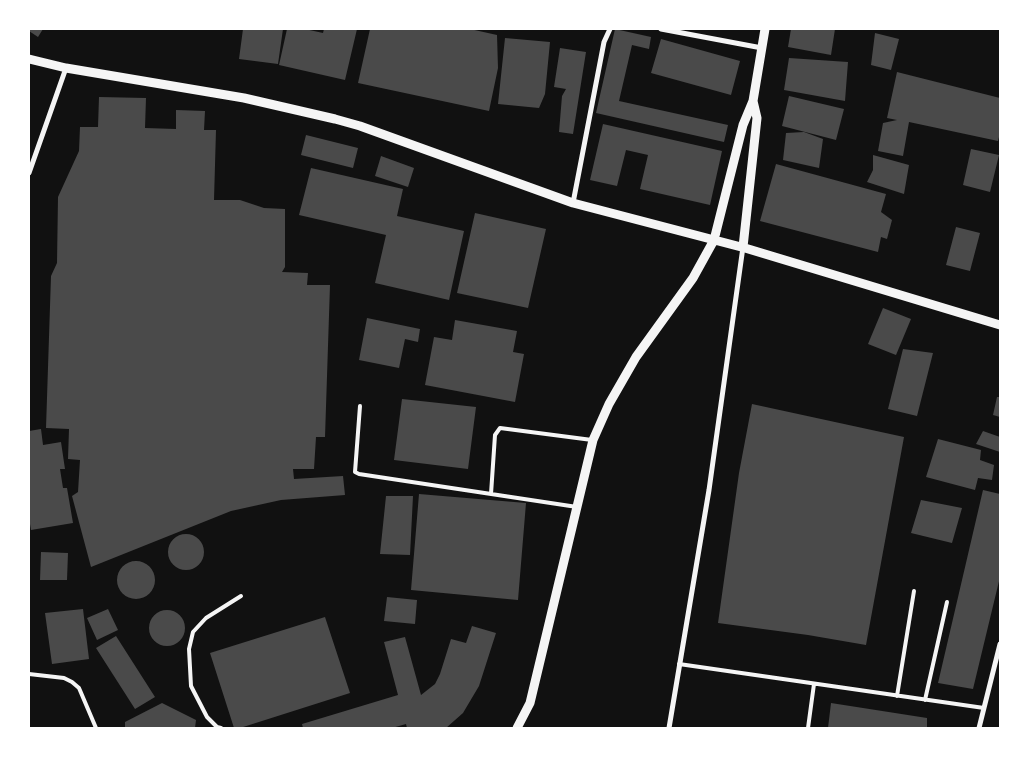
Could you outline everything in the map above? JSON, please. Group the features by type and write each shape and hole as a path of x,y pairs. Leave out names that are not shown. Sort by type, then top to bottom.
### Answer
{"street":[{"path":"573,203 604,42 610,29"},
{"path":"661,29 762,48"},
{"path":"516,728 530,702 592,440 609,404 636,357 693,278 714,240 743,125 753,101 765,29"},
{"path":"29,59 66,68 244,98 335,119 369,129 573,203 743,247 1000,325"},
{"path":"29,173 66,68"},
{"path":"669,728 709,490 743,247 757,118 753,101"},
{"path":"980,728 1000,644"}],"lane":[{"path":"360,406 355,472 359,474 577,508"},
{"path":"491,494 496,435 500,428 592,440"},
{"path":"897,696 914,591"},
{"path":"221,728 207,717 191,686 189,649 193,632 206,618 241,596"},
{"path":"925,700 947,602"},
{"path":"680,664 984,708"},
{"path":"29,674 64,678 72,682 79,688 96,728"},
{"path":"808,728 814,684"}],"building":[{"path":"29,29 43,29 38,37"},
{"path":"243,29 283,29 278,64 239,59"},
{"path":"287,29 305,29 323,33 324,29 357,29 345,80 279,65"},
{"path":"370,29 470,29 497,35 498,68 489,111 358,83"},
{"path":"615,29 651,37 649,49 632,45 619,101 728,125 724,142 596,113"},
{"path":"791,29 835,29 831,55 788,47"},
{"path":"875,33 899,39 891,70 871,65"},
{"path":"505,38 550,42 545,94 539,108 498,104"},
{"path":"661,39 740,61 731,95 651,73"},
{"path":"560,48 586,52 573,134 559,132 562,96 566,89 554,87"},
{"path":"789,58 848,62 845,101 784,90"},
{"path":"897,72 1000,98 1000,133 998,141 909,122 903,156 878,151 883,123 897,120 887,118"},
{"path":"789,96 844,109 836,140 782,126"},
{"path":"99,97 146,98 145,128 176,129 176,110 205,111 204,130 216,130 214,200 240,200 264,208 285,209 285,267 282,272 308,273 307,285 330,285 325,437 316,437 314,469 293,469 294,479 343,476 345,495 281,500 231,511 91,567 72,496 78,492 80,460 68,459 69,429 46,428 51,276 57,263 58,197 79,151 80,127 98,127"},
{"path":"603,124 722,151 710,205 640,189 648,155 626,150 617,186 590,180"},
{"path":"804,132 823,139 819,168 783,160 786,133"},
{"path":"306,135 358,148 353,168 301,155"},
{"path":"971,149 999,155 990,192 963,185"},
{"path":"873,155 909,165 904,194 867,182 873,170"},
{"path":"381,156 414,168 408,187 375,176"},
{"path":"776,164 886,194 881,212 892,220 887,239 881,237 878,252 760,221"},
{"path":"311,168 403,189 397,216 464,231 449,300 375,283 386,235 299,215"},
{"path":"475,213 546,229 528,308 457,293"},
{"path":"956,227 980,233 970,271 946,265"},
{"path":"883,308 911,319 896,355 868,344"},
{"path":"367,318 420,329 418,342 405,339 399,368 359,360"},
{"path":"455,320 517,331 513,352 524,354 515,402 425,385 434,337 452,340"},
{"path":"903,349 933,353 917,416 888,409"},
{"path":"997,397 1000,397 1000,417 993,415"},
{"path":"402,399 476,407 468,469 394,460"},
{"path":"752,404 904,437 866,645 718,623 739,473"},
{"path":"41,429 43,445 61,442 65,469 60,469 63,488 67,488 73,523 31,530 29,518 29,431"},
{"path":"983,431 1000,437 1000,452 976,444"},
{"path":"938,439 981,450 980,460 994,465 992,480 978,478 975,490 926,477"},
{"path":"983,490 1000,494 1000,577 973,689 938,683"},
{"path":"419,494 526,503 518,600 411,590"},
{"path":"386,496 413,496 410,555 380,554"},
{"path":"921,500 962,508 952,543 911,533"},
{"path":"186,534 199,539 204,552 199,565 186,570 173,565 168,552 173,539"},
{"path":"41,552 68,553 67,580 40,580"},
{"path":"136,561 150,566 155,580 150,594 136,599 122,594 117,580 122,566"},
{"path":"387,597 417,600 415,624 384,621"},
{"path":"83,609 89,659 52,664 45,613"},
{"path":"108,609 118,630 97,640 87,618"},
{"path":"167,610 174,611 180,615 184,621 184,635 180,641 174,645 167,646 160,645 154,641 150,635 149,628 150,621 154,615 160,611"},
{"path":"325,617 350,693 240,728 234,728 210,653"},
{"path":"472,626 496,633 479,686 463,713 446,728 407,728 406,724 392,728 303,728 302,724 398,695 384,642 405,637 421,695 435,684 451,639 466,643"},
{"path":"116,636 155,697 135,709 96,648"},
{"path":"162,703 196,720 195,728 125,728 125,722"},
{"path":"831,703 927,718 927,728 828,728"}]}
